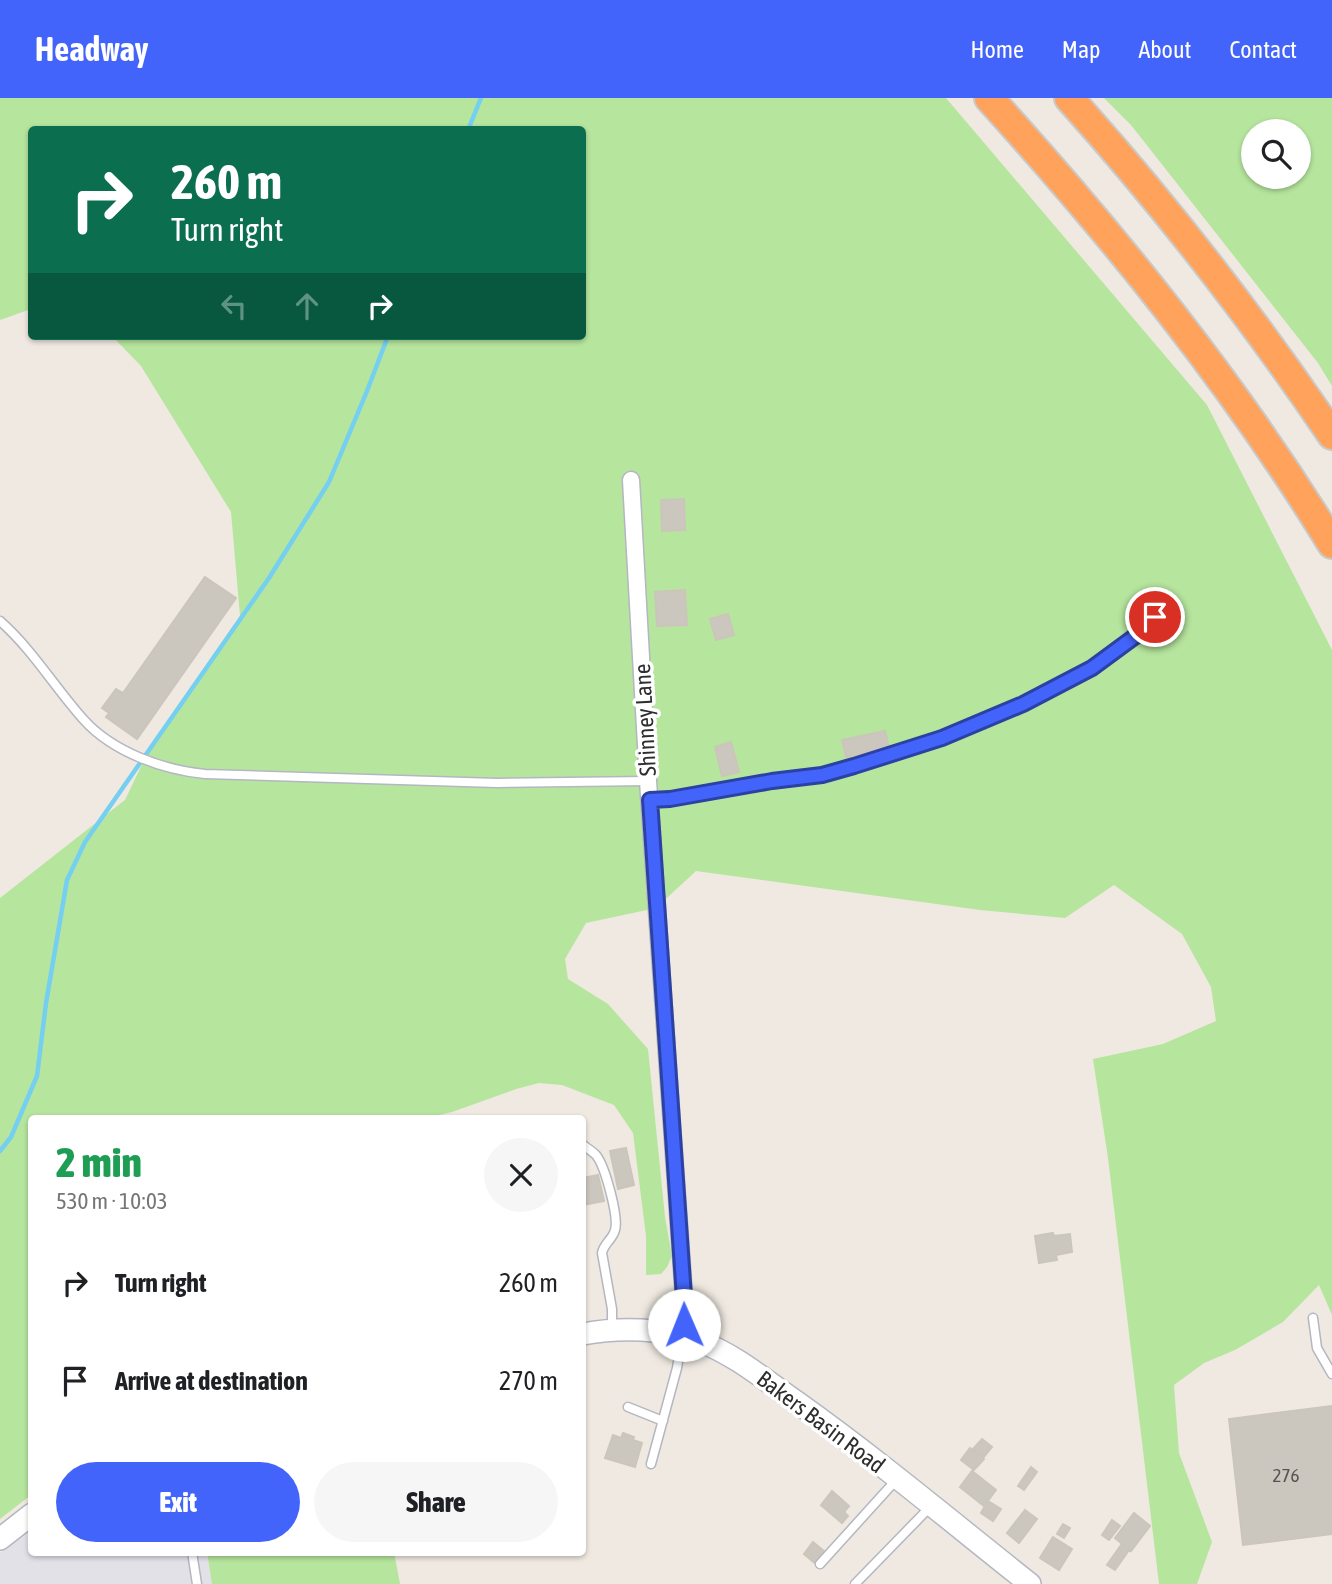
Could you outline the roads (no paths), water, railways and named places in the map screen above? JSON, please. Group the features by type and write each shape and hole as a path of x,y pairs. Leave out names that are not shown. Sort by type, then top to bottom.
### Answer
{"highway":[{"path":"989,98 1044,159 1192,340 1270,447 1332,544"},
{"path":"1073,102 1239,304 1332,435"}],"main road":[{"name":"Bakers Basin Road","path":"586,1334 657,1332 698,1341 733,1357 817,1417 1030,1584"},
{"path":"0,1539 28,1517"}],"street":[{"name":"Shinney Lane","path":"631,480 648,781 685,1312 682,1336"}],"lane":[{"path":"650,800 822,775 942,738 1023,704 1092,668 1145,629 1164,605"},
{"path":"0,621 32,653 85,721 96,731 136,755 174,770 205,774 497,783 648,781"},
{"path":"586,1147 596,1155 605,1173 616,1220 615,1231 601,1253 612,1309 612,1331"},
{"path":"1313,1318 1317,1348 1332,1374"},
{"path":"651,1464 677,1368 682,1336"},
{"path":"628,1407 663,1421"},
{"path":"820,1564 897,1479"},
{"path":"855,1584 931,1506"},
{"path":"193,1556 197,1584"}],"waterway":[{"path":"470,126 481,98"},
{"path":"0,1151 11,1137 37,1076 46,1003 67,880 85,842 269,578 329,482 386,340"}]}
